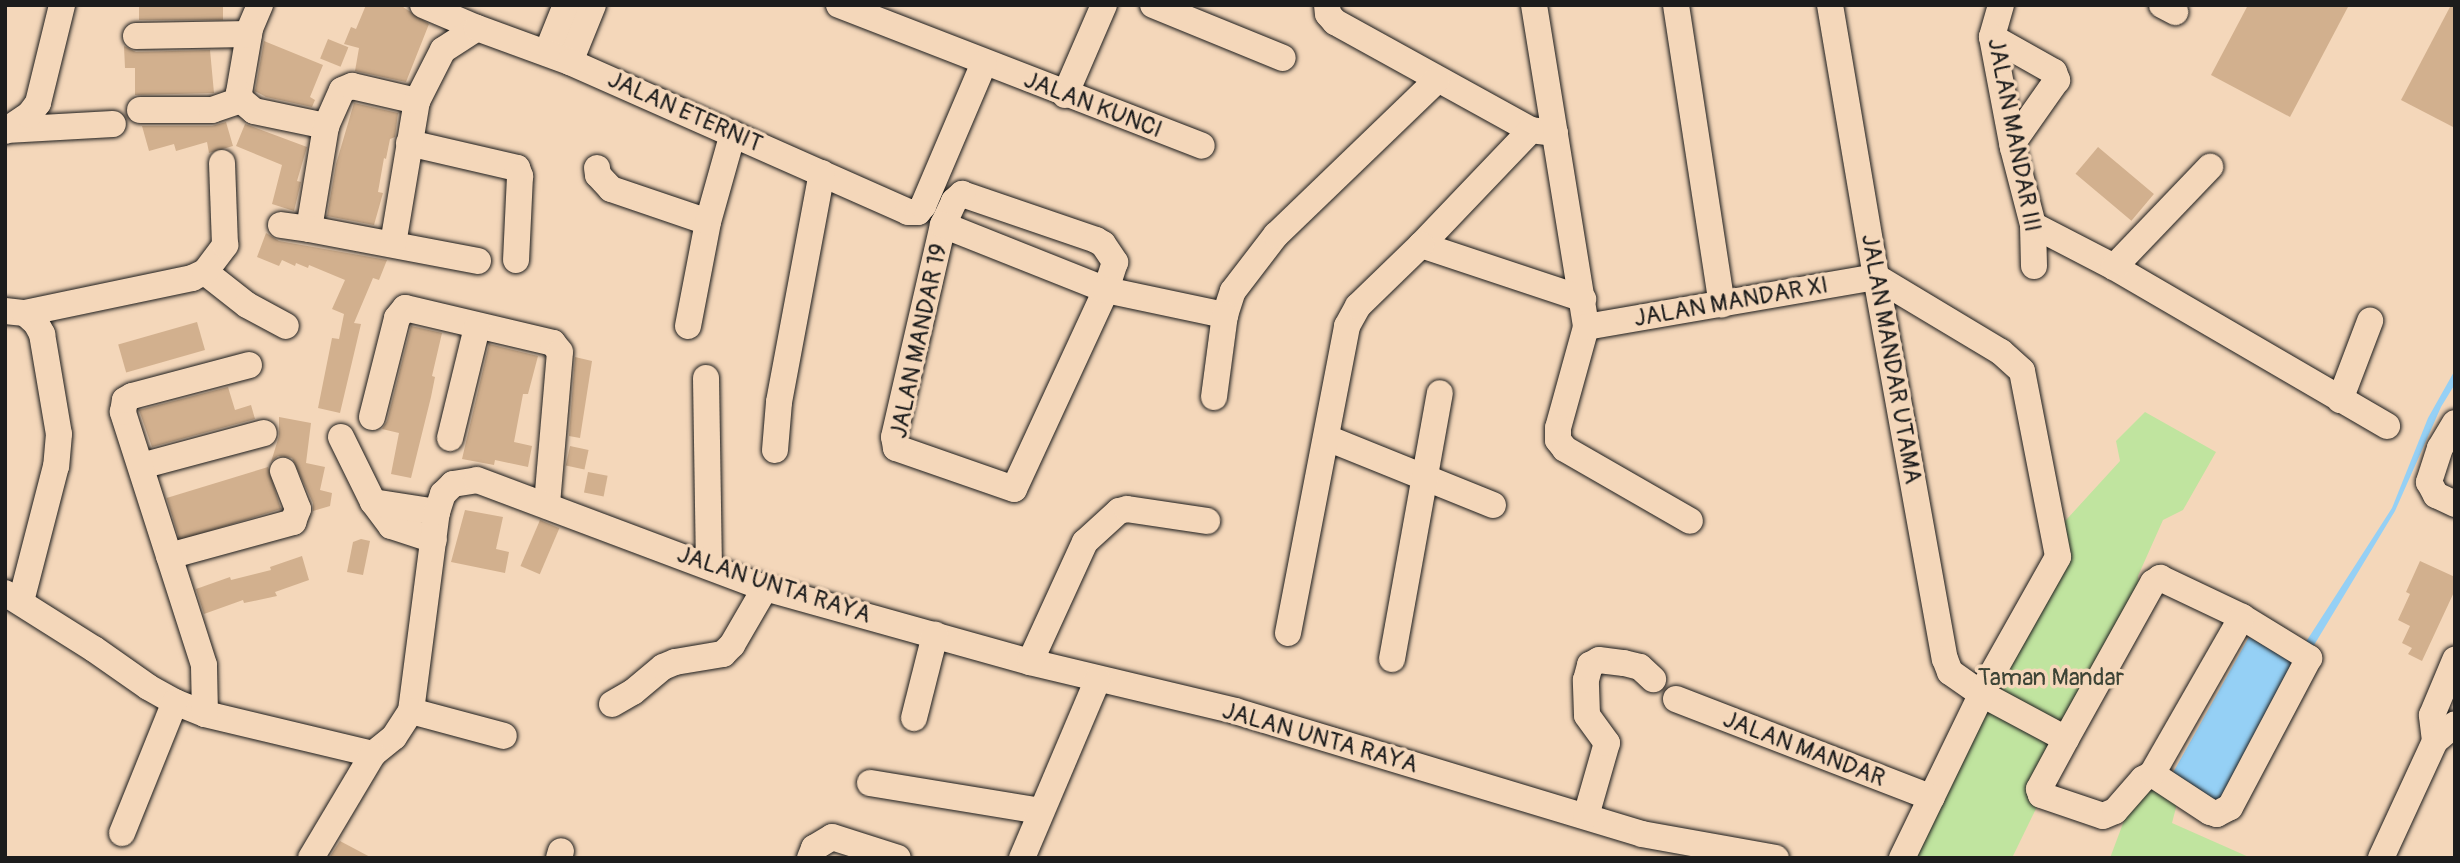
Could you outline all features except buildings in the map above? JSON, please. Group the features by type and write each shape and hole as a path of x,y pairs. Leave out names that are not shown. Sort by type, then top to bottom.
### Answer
{"street":[{"path":"6,131 29,115 38,103 62,5"},
{"path":"260,5 249,34 239,93 241,100 254,111 326,126"},
{"path":"559,57 566,5"},
{"path":"559,57 593,5"},
{"name":"JALAN KUNCI","path":"838,5 1202,146"},
{"path":"1065,95 1104,5"},
{"path":"1153,5 1283,58"},
{"path":"1327,5 1328,14 1335,22 1437,80 1543,131"},
{"path":"1534,5 1543,131 1583,299 1586,327 1558,428 1558,440 1565,449 1690,521"},
{"path":"1676,5 1722,304"},
{"name":"JALAN MANDAR UTAMA","path":"1830,5 1945,659 1950,672 1982,694 2066,739"},
{"name":"JALAN MANDAR III","path":"2001,5 1992,37 2012,144 2033,225 2034,266"},
{"path":"430,8 443,50"},
{"name":"JALAN ETERNIT","path":"430,8 559,57 900,210 918,212 984,62"},
{"path":"393,244 417,101 443,50 477,28"},
{"path":"136,37 249,34"},
{"path":"1992,37 2054,72 2057,80 2012,144"},
{"path":"1214,397 1225,315 1233,291 1276,235 1437,80"},
{"path":"309,229 326,126 342,90 352,86 417,101"},
{"path":"140,110 212,110 241,100"},
{"path":"6,131 113,124"},
{"path":"1288,633 1347,326 1358,306 1543,131"},
{"path":"688,326 708,222 733,133"},
{"path":"410,143 517,168 520,176 516,260"},
{"path":"15,312 191,278 205,271 225,245 222,163"},
{"path":"2113,267 2210,167"},
{"path":"597,168 598,174 611,189 708,222"},
{"path":"775,450 779,402 822,173"},
{"name":"JALAN MANDAR 19","path":"962,194 1103,244 1115,262 1106,290 1014,489 901,452 896,448 894,437 943,225 954,201 962,194"},
{"path":"281,225 478,261"},
{"name":"JALAN MANDAR 19","path":"943,225 1106,290 1225,315"},
{"path":"2033,225 2113,267 2387,426"},
{"path":"1421,245 1583,299"},
{"path":"205,271 247,305 286,326"},
{"path":"1876,278 2001,352 2022,371 2058,557 1982,694 1902,858"},
{"name":"JALAN MANDAR XI","path":"1586,327 1876,278"},
{"path":"372,417 400,312 405,309 553,343 560,352 547,505"},
{"path":"15,312 36,323 42,334 59,434 56,466 13,597 175,702 205,714 373,754"},
{"path":"2340,400 2370,321"},
{"path":"450,438 477,327"},
{"path":"205,714 204,665 124,412 125,401 132,396 249,365"},
{"path":"706,378 709,566"},
{"path":"1392,659 1440,393"},
{"path":"2455,423 2440,447 2429,482 2436,495 2455,504"},
{"path":"141,466 264,433"},
{"path":"341,437 373,502 395,529 433,540"},
{"path":"1327,438 1493,505"},
{"path":"169,556 293,522 298,509 283,471"},
{"name":"JALAN UNTA RAYA","path":"312,858 373,754 394,737 411,710 437,512 443,494 453,484 464,480 490,483 765,587 1030,662 1235,711 1362,747 1497,793 1586,816 1689,851 1776,858"},
{"path":"373,502 437,512"},
{"path":"1030,662 1085,542 1119,511 1126,509 1206,521"},
{"path":"2152,774 2210,812 2217,814 2230,807 2301,676 2302,652 2242,617 2160,578 2153,583 2039,789 2041,795 2048,799 2103,816 2115,811 2143,779 2152,774 2242,617"},
{"path":"612,704 633,692 663,667 675,662 723,654 732,645 765,587"},
{"path":"914,718 934,635"},
{"path":"1586,816 1607,743 1587,715 1590,665 1599,660 1624,663 1640,667 1653,679"},
{"path":"2381,858 2445,733 2432,715 2455,660"},
{"path":"1023,858 1098,679"},
{"name":"JALAN MANDAR","path":"1676,699 1932,798"},
{"path":"122,833 175,702"},
{"path":"411,710 505,736"},
{"path":"870,783 1041,811"},
{"path":"810,858 814,848 832,836 898,858"}],"green space":[{"name":"Taman Mandar","path":"2145,412 2216,452 2183,510 2163,520 2138,576 2142,607 2068,744 1987,698 2056,531 2120,461 2116,441"},
{"name":"Taman Mandar","path":"1987,700 2066,747 2012,858 1906,858"},
{"path":"2146,788 2178,800 2172,823 2251,858 2110,858 2128,810"}],"water":[{"path":"2455,370 2455,384 2441,407 2395,511 2215,809 2170,778 2249,637 2293,662 2392,508 2428,418"}]}
